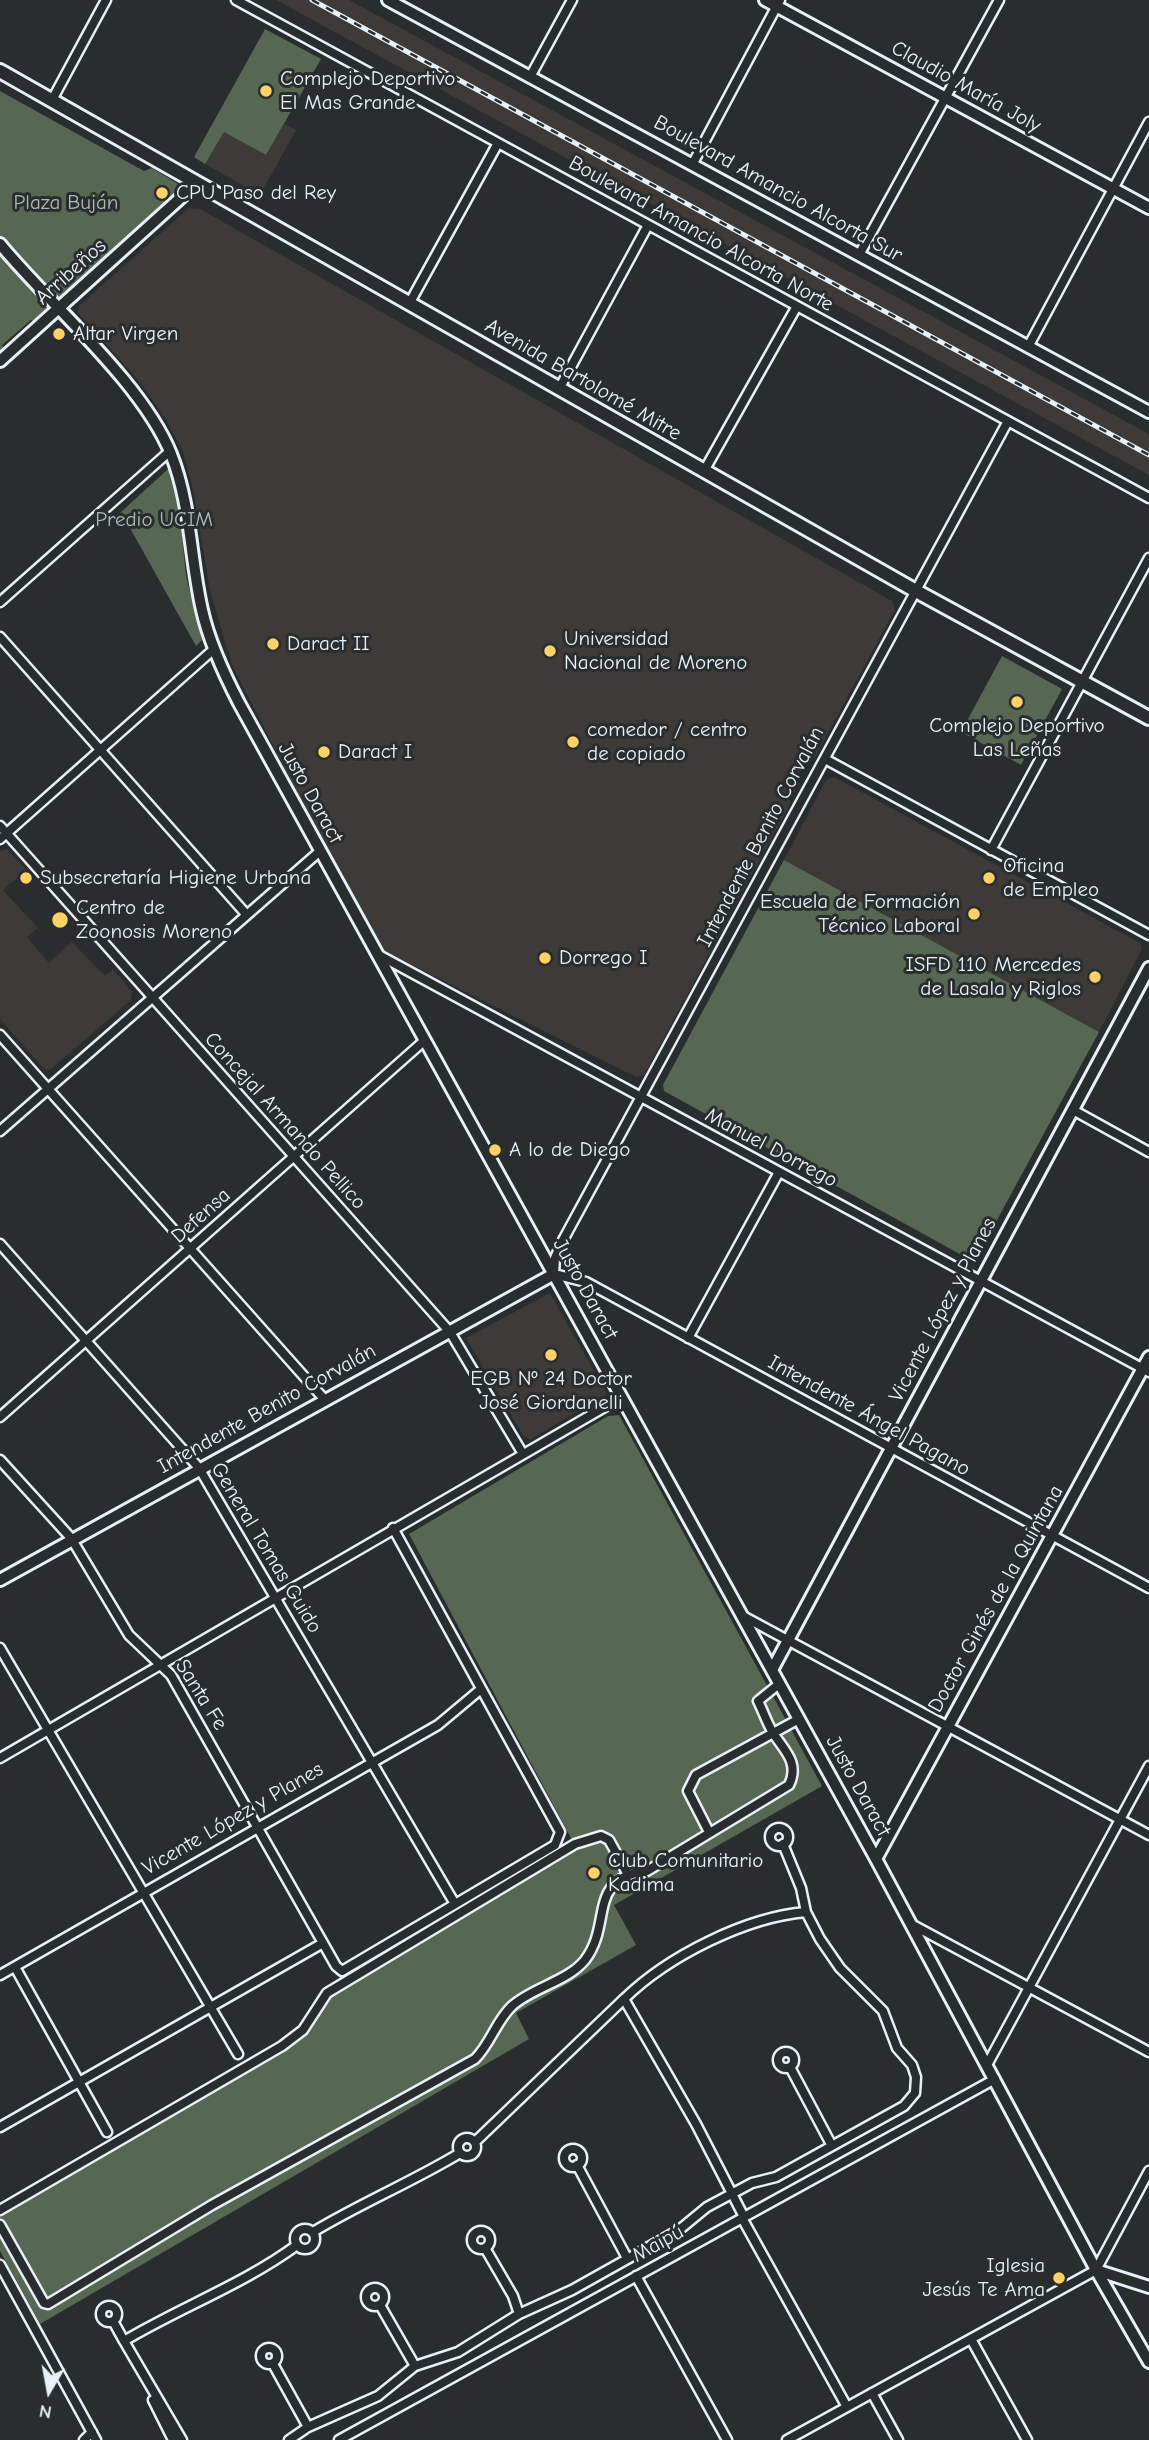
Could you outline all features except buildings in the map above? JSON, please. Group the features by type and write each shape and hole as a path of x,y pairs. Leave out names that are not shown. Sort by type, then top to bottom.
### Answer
{"main road":[{"name":"Avenida Bartolomé Mitre","path":"0,71 916,591 1149,718"}],"street":[{"path":"52,100 106,0"},
{"name":"Boulevard Amancio Alcorta Norte","path":"236,0 1149,498"},
{"name":"Boulevard Amancio Alcorta Sur","path":"388,0 1149,412"},
{"path":"530,77 572,0"},
{"name":"Claudio María Joly","path":"765,0 778,3 1149,208"},
{"path":"859,256 999,0"},
{"path":"692,165 778,3"},
{"path":"1028,347 1149,122"},
{"path":"410,304 498,143"},
{"name":"Arribeños","path":"0,361 197,183"},
{"path":"559,388 649,225"},
{"name":"Justo Daract","path":"0,244 138,401 170,451 186,505 202,611 214,649 239,704 799,1718 1096,2270 1149,2362"},
{"path":"704,471 797,306"},
{"name":"Intendente Benito Corvalán","path":"0,1580 71,1538 554,1273 555,1258 562,1242 1008,421"},
{"path":"0,602 170,451"},
{"path":"991,850 1149,558"},
{"path":"0,637 246,914"},
{"path":"3,836 214,649"},
{"path":"825,759 1149,935"},
{"name":"Concejal Armando Pellico","path":"0,826 3,836 152,997 450,1332 523,1454"},
{"path":"0,1130 320,851"},
{"name":"Manuel Dorrego","path":"377,954 1146,1370"},
{"name":"Vicente López y Planes","path":"772,1670 1149,968"},
{"path":"0,1035 325,1400"},
{"name":"Defensa","path":"0,1417 425,1040"},
{"path":"1073,1110 1149,1152"},
{"path":"688,1338 779,1172"},
{"name":"General Tomas Guido","path":"0,1244 199,1468 455,1904"},
{"name":"Intendente Ángel Pagano","path":"554,1273 572,1276 1149,1588"},
{"name":"Doctor Ginés de la Quintana","path":"876,1859 1052,1535 1146,1370 1149,1357"},
{"path":"0,1758 622,1397"},
{"name":"Santa Fe","path":"0,1460 71,1538 129,1635 171,1675 336,1966 342,1971 455,1904"},
{"path":"393,1528 560,1832 555,1845 455,1904"},
{"path":"741,1615 1149,1835"},
{"path":"0,1647 238,2054"},
{"path":"0,2225 44,2302 48,2304 212,2205 475,2059 491,2041 504,2014 513,2005 576,1969 585,1960 592,1948 610,1888 627,1873 647,1871 789,1785 793,1770 788,1752 773,1732 758,1701 779,1684"},
{"name":"Vicente López y Planes","path":"0,1975 438,1725 481,1689"},
{"path":"709,1832 688,1791 696,1775 799,1718"},
{"path":"987,2064 1149,1766"},
{"path":"0,2210 282,2046 303,2030 327,1993 575,1844 601,1836 609,1840 627,1873"},
{"path":"289,2440 309,2427 378,2396 415,2367 458,2352 519,2314 572,2290 679,2230 707,2207 732,2193 752,2183 776,2177 832,2146 904,2106 915,2093 916,2077 912,2065 897,2048 883,2011 840,1968 806,1912 801,1888 783,1844"},
{"path":"313,2232 350,2210 418,2178 460,2153 459,2145 462,2140 470,2139 475,2142 624,1999 665,1966 743,1927 774,1916 806,1912"},
{"path":"908,1922 1149,2052"},
{"path":"0,2127 323,1943"},
{"path":"15,1967 107,2132"},
{"path":"624,1999 847,2407"},
{"path":"790,2067 832,2146"},
{"name":"Maipú","path":"339,2440 995,2079"},
{"path":"577,2165 627,2258"},
{"path":"787,2440 1096,2270 1149,2171"},
{"path":"305,2228 313,2232 313,2245 303,2248 298,2245 295,2239 299,2231 305,2228"},
{"path":"124,2341 192,2303 249,2277 298,2245"},
{"path":"485,2248 513,2296 519,2314"},
{"path":"0,2265 94,2436 84,2440"},
{"path":"1096,2270 1149,2287"},
{"path":"636,2276 727,2440"},
{"path":"380,2305 415,2367"},
{"path":"113,2321 173,2440"},
{"path":"971,2339 1027,2440"},
{"path":"273,2364 309,2427"},
{"path":"147,2384 182,2440"},
{"path":"872,2393 898,2440"}],"shaded area":[{"path":"276,0 349,0 1149,434 1149,475"},
{"path":"284,124 296,130 260,195 205,164 224,132 266,155"},
{"name":"Universidad Nacional de Moreno","path":"189,208 200,209 892,601 895,610 815,757 804,764 788,795 791,802 644,1075 636,1077 386,952 371,938 232,665 210,591 193,489 183,452 165,418 139,381 78,313 79,306"},
{"path":"834,777 1140,943 1142,949 1099,1032 784,860 826,780"},
{"path":"7,849 26,870 3,890 38,928 27,937 49,963 72,942 105,976 113,969 132,992 131,1000 51,1069 45,1070 0,1019 0,851"},
{"name":"EGB Nº 24 Doctor José Giordanelli","path":"550,1293 607,1394 531,1439 524,1437 466,1338"}],"green space":[{"name":"Complejo Deportivo El Mas Grande","path":"265,29 321,59 266,155 224,132 205,164 194,157"},
{"name":"Plaza Buján","path":"0,91 144,171 152,168 178,184 180,189 178,194 58,301 0,237"},
{"name":"Plaza Buján","path":"0,252 46,306 47,312 37,322 31,320 2,345 5,351 0,355"},
{"name":"Predio UCIM","path":"168,469 180,515 186,576 202,640 196,646 121,512"},
{"name":"Complejo Deportivo Las Leñas","path":"1002,656 1062,689 1021,765 961,732"},
{"path":"784,860 1099,1032 978,1255 967,1258 664,1091 663,1085"},
{"name":"Club Comunitario Kadima","path":"619,1415 822,1786 614,1905 636,1945 516,2013 529,2039 40,2324 0,2251 0,2203 300,2029 326,1988 572,1840 409,1534 608,1416"}],"railway":[{"path":"312,0 1149,455"}],"place":[{"name":"Complejo Deportivo El Mas Grande","path":"266,91"},
{"name":"CPU Paso del Rey","path":"162,193"},
{"name":"Altar Virgen","path":"59,334"},
{"name":"Daract II","path":"273,644"},
{"name":"Universidad Nacional de Moreno","path":"550,651"},
{"name":"Complejo Deportivo Las Leñas","path":"1017,702"},
{"name":"comedor / centro de copiado","path":"573,742"},
{"name":"Daract I","path":"324,752"},
{"name":"Subsecretaría Higiene Urbana","path":"26,878"},
{"name":"Oficina de Empleo","path":"989,878"},
{"name":"Escuela de Formación Técnico Laboral","path":"974,914"},
{"name":"Centro de Zoonosis Moreno","path":"60,920"},
{"name":"Dorrego I","path":"545,958"},
{"name":"ISFD 110 Mercedes de Lasala y Riglos","path":"1095,977"},
{"name":"A lo de Diego","path":"495,1150"},
{"name":"EGB Nº 24 Doctor José Giordanelli","path":"551,1355"},
{"name":"Club Comunitario Kadima","path":"594,1873"},
{"name":"Iglesia Jesús Te Ama","path":"1059,2278"}]}
